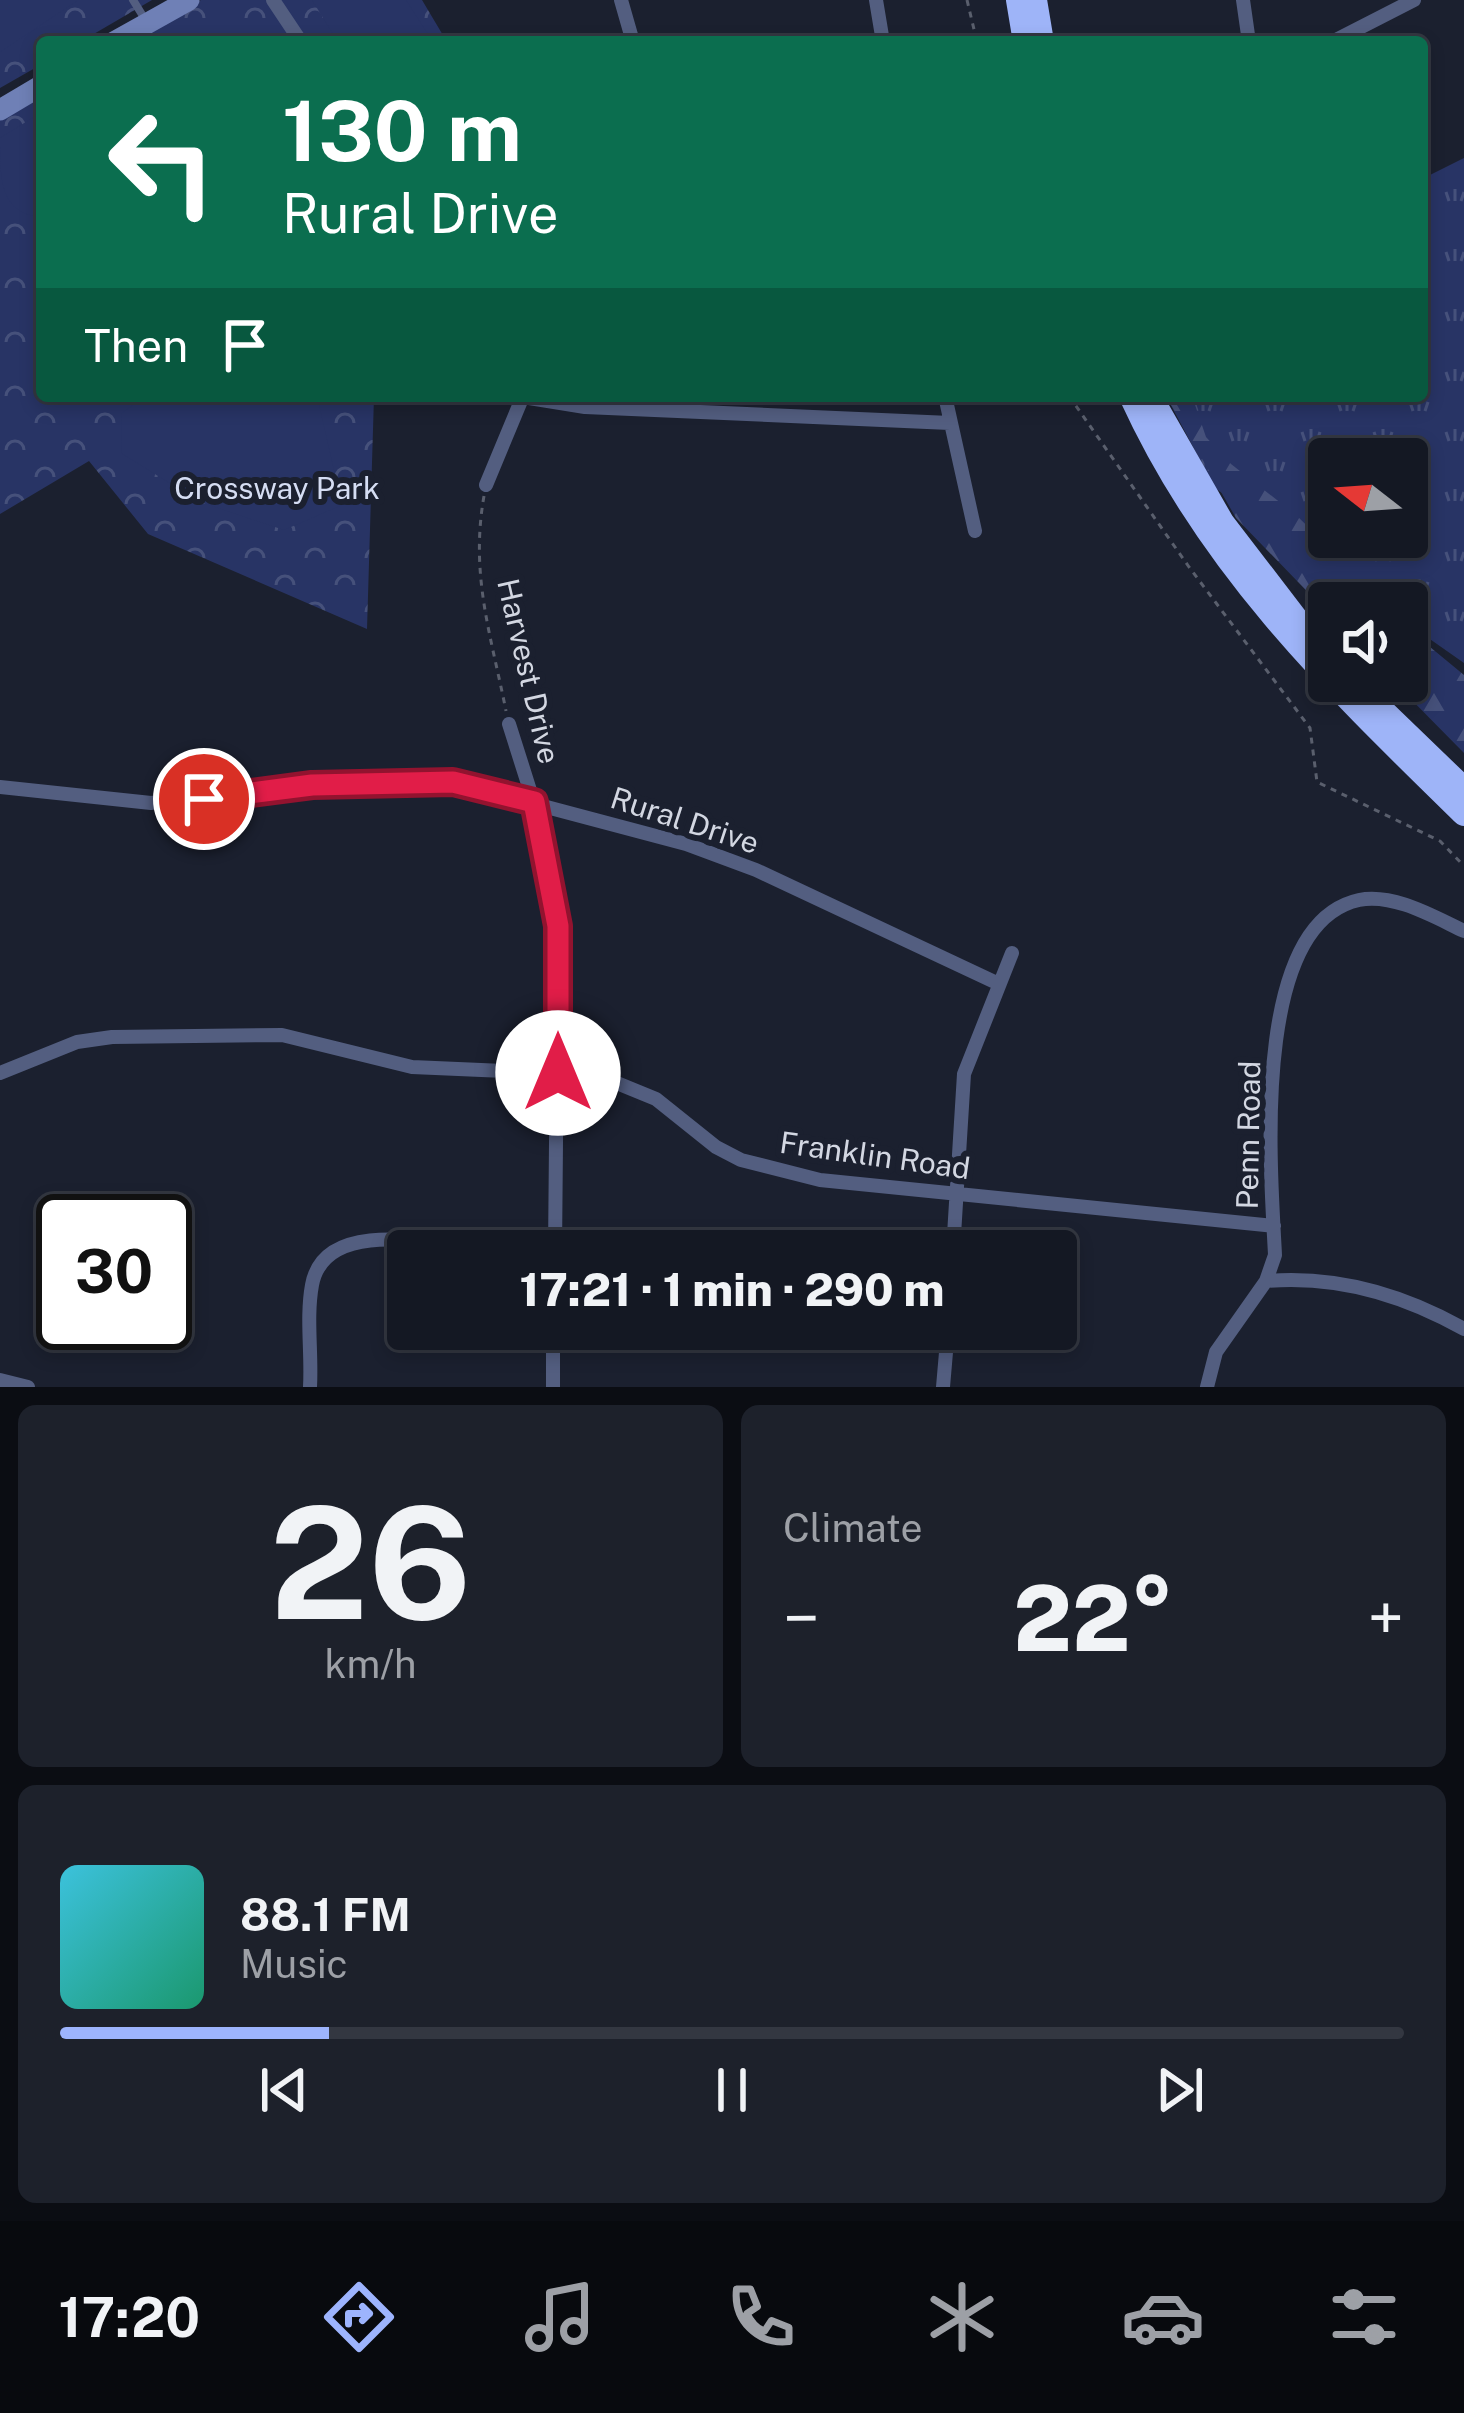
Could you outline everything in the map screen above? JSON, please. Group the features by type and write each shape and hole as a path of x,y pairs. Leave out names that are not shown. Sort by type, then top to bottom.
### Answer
{"highway":[{"path":"1018,0 1024,36"},
{"path":"1035,0 1041,36"},
{"path":"1134,402 1183,493 1271,618 1464,814"},
{"path":"1153,402 1222,522 1308,633"},
{"path":"1374,702 1464,789"}],"street":[{"path":"124,36 188,0"},
{"path":"274,0 297,36"},
{"path":"621,0 631,36"},
{"path":"875,0 882,36"},
{"path":"1243,0 1248,36"},
{"path":"1345,36 1414,0"},
{"path":"0,110 36,89"},
{"path":"486,485 521,402"},
{"path":"560,402 950,424"},
{"path":"946,402 975,531"},
{"name":"Harvest Drive","path":"509,724 534,802 558,926 554,1230"},
{"name":"Rural Drive","path":"0,788 75,793 121,802 192,800 312,785 453,782 686,844 756,870 999,984"},
{"name":"Penn Road","path":"1266,1281 1275,1255 1270,1084 1288,984 1310,936 1343,906 1380,899 1423,911 1464,931"},
{"path":"954,1230 964,1074 1012,953"},
{"name":"Franklin Road","path":"0,1073 77,1042 252,1034 323,1043 412,1067 577,1073 638,1090 716,1147 777,1172 861,1186 1274,1226"},
{"path":"310,1387 313,1282 320,1262 350,1241 387,1241"},
{"path":"1207,1387 1216,1352 1266,1281 1327,1280 1384,1293 1464,1329"},
{"path":"553,1387 554,1350"},
{"path":"943,1387 946,1350"},
{"path":"0,1380 28,1387"}],"lane":[{"path":"133,0 147,22"}],"path":[{"path":"967,0 976,36"},
{"path":"1073,402 1310,728 1317,782 1440,842 1464,866"},
{"name":"Harvest Drive","path":"486,485 477,562 509,724"}],"green space":[{"path":"0,0 152,0 90,36 36,36 36,67 0,88"},
{"path":"0,0 76,0 77,1 0,52"},
{"path":"201,0 422,0 443,36 138,36"},
{"path":"312,0 406,0 429,36 334,36"},
{"name":"Crossway Park","path":"36,95 36,402 374,402 367,629 148,534 89,461 0,514 0,116"},
{"path":"36,116 36,216 18,209 5,192 0,138"},
{"path":"1464,158 1464,663 1428,638 1428,582 1349,582 1315,558 1428,558 1428,438 1308,438 1308,553 1215,488 1169,402 1428,402 1428,176"},
{"path":"137,402 318,402 342,505 284,530 200,502 121,453 122,413"},
{"path":"1169,402 1194,402 1206,437 1231,464 1308,527 1308,558 1340,558 1365,582 1308,582 1308,592 1236,518"},
{"path":"1428,645 1464,675 1464,753 1414,702 1428,702"}],"route":[{"path":"204,799 312,785 453,782 534,802 558,926 558,1073"}]}
